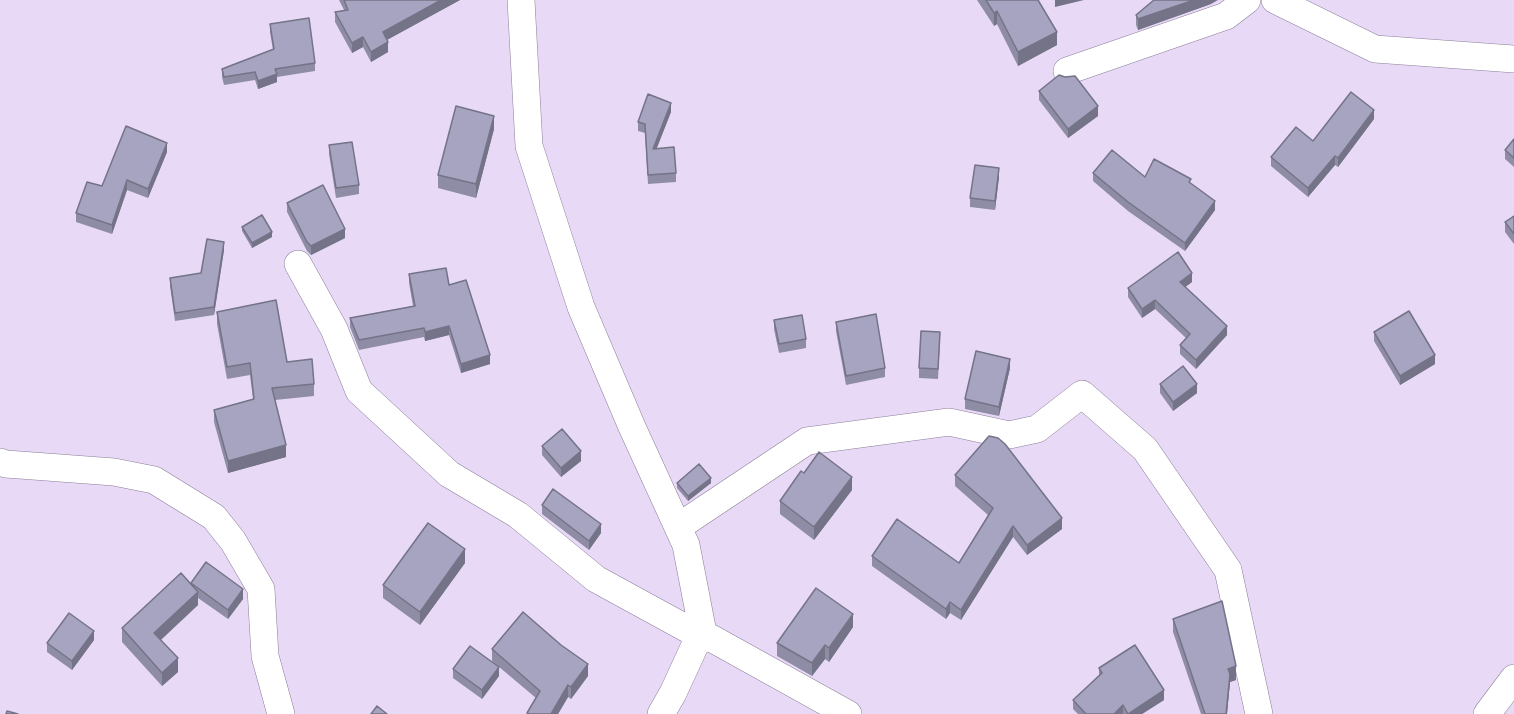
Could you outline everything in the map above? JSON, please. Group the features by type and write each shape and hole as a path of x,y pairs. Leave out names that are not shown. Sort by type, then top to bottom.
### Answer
{"street":[{"path":"521,0 529,146 580,307 686,545 704,638"},
{"path":"1067,71 1226,16 1248,0"},
{"path":"1275,0 1374,49 1514,59"},
{"path":"298,264 334,329 359,391 449,474 518,515 596,579 704,638 711,638 848,714"},
{"path":"678,527 807,441 949,423 1009,435 1037,429 1083,394 1145,448 1228,570 1260,714"},
{"path":"2,466 114,471 154,480 214,517 233,541 261,589 265,656 281,714"},
{"path":"661,714 696,643 704,638"},
{"path":"1487,714 1514,678"}],"building":[{"path":"344,0 441,0 383,32 388,42 371,52 363,37 352,43 335,12 348,10"},
{"path":"986,0 1038,0 1057,32 1018,52 997,11 994,13"},
{"path":"1154,0 1194,0 1138,19 1136,15"},
{"path":"309,18 315,63 275,69 277,74 258,81 255,72 224,77 222,69 274,49 270,24"},
{"path":"1059,75 1075,76 1098,106 1068,129 1039,91"},
{"path":"1351,92 1374,110 1338,158 1335,156 1308,188 1271,157 1296,127 1313,141"},
{"path":"648,94 671,103 653,149 674,147 676,173 648,175 645,124 638,122"},
{"path":"456,106 494,116 476,184 438,175"},
{"path":"126,126 167,143 148,189 127,180 112,225 76,213 87,182 102,186"},
{"path":"1514,139 1514,158 1505,150"},
{"path":"352,142 359,185 336,188 329,145"},
{"path":"1112,150 1145,177 1154,159 1191,179 1189,182 1215,201 1185,243 1128,202 1093,173"},
{"path":"975,165 999,168 995,201 970,198"},
{"path":"323,185 345,229 311,246 287,203"},
{"path":"262,215 272,232 252,243 242,227"},
{"path":"1514,216 1514,234 1505,222"},
{"path":"207,239 224,242 214,307 175,313 170,278 201,273"},
{"path":"1178,252 1192,273 1180,282 1227,326 1196,360 1180,345 1190,334 1155,300 1142,309 1128,288"},
{"path":"446,268 449,285 466,280 490,355 461,364 449,326 425,332 424,328 359,340 350,318 415,306 409,274"},
{"path":"276,300 287,362 312,359 314,384 272,388 286,445 228,461 214,410 254,399 250,363 227,367 217,312"},
{"path":"1409,311 1435,355 1400,376 1374,332"},
{"path":"876,314 885,368 846,376 836,322"},
{"path":"802,315 806,339 779,344 774,320"},
{"path":"921,331 940,332 938,369 919,368"},
{"path":"976,351 1010,359 999,407 965,399"},
{"path":"1183,366 1197,384 1173,402 1160,384"},
{"path":"562,429 581,451 561,468 542,446"},
{"path":"989,436 998,438 1005,444 1062,518 1027,545 1013,526 961,610 950,602 946,609 872,556 897,519 959,563 993,508 955,475"},
{"path":"819,452 852,477 814,527 780,501 801,471 804,473"},
{"path":"699,464 711,478 688,496 677,483"},
{"path":"553,489 601,524 589,541 542,505"},
{"path":"428,523 465,549 420,612 383,585"},
{"path":"206,562 243,589 228,610 191,583"},
{"path":"181,573 198,592 154,633 178,658 162,673 122,628"},
{"path":"816,588 853,614 829,648 825,645 812,663 777,643"},
{"path":"1222,601 1236,666 1228,669 1230,674 1226,714 1205,714 1173,619"},
{"path":"523,612 561,645 588,664 571,687 568,685 551,714 527,713 540,691 492,649"},
{"path":"69,613 94,631 72,661 47,643"},
{"path":"1135,645 1164,690 1128,714 1123,705 1114,714 1086,714 1073,700 1102,673 1099,668"},
{"path":"470,646 499,667 482,690 453,669"},
{"path":"377,706 387,714 371,714"}]}
